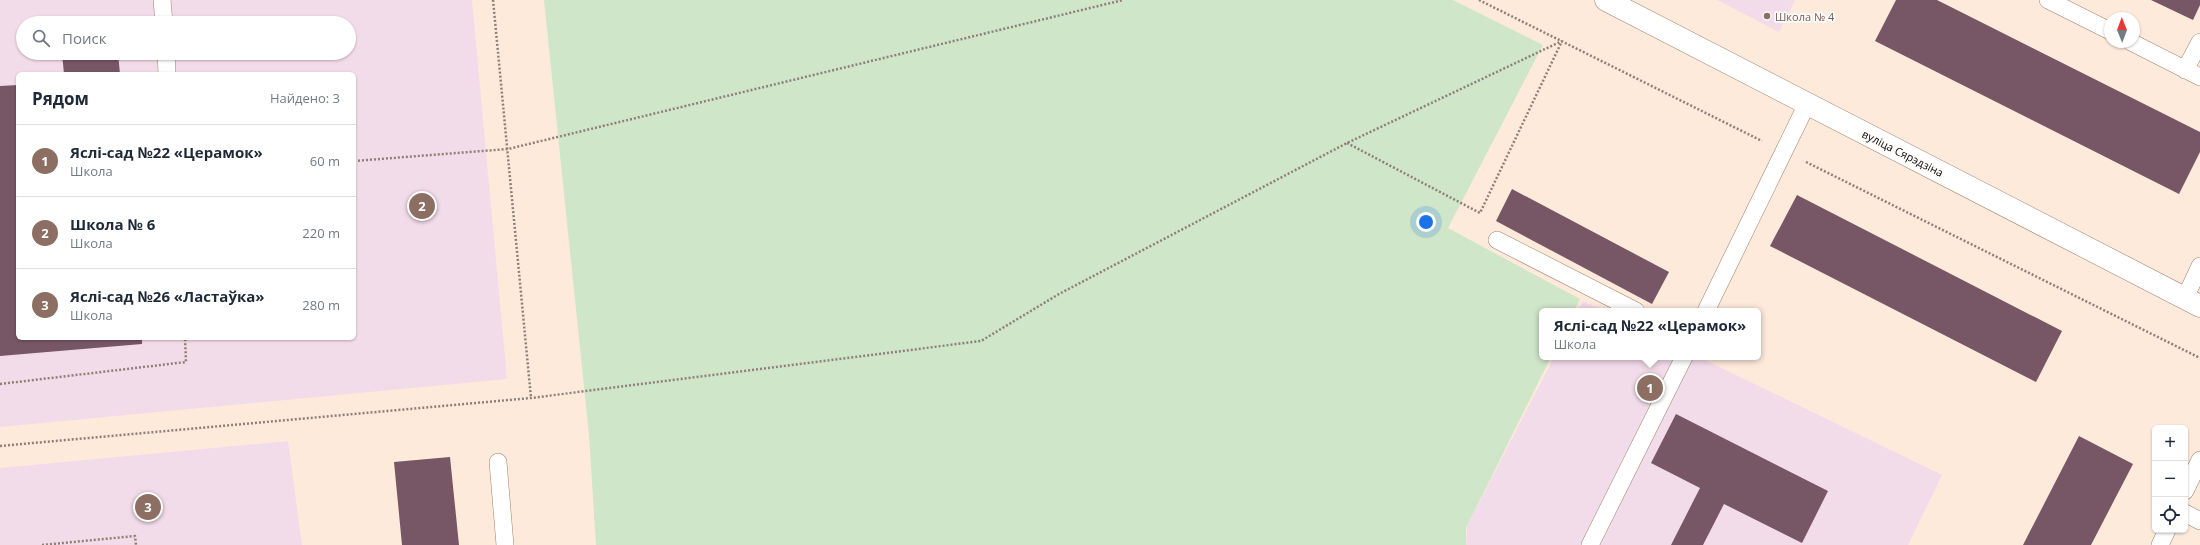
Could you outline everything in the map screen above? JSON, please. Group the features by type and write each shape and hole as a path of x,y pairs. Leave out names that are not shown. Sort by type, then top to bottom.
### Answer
{"street":[{"name":"вуліца Сярэдзіна","path":"1606,0 2192,302"}],"lane":[{"path":"162,0 163,16"},
{"path":"2048,0 2104,28"},
{"path":"2140,47 2193,74 2200,42"},
{"path":"166,60 167,72"},
{"path":"1707,308 1807,104"},
{"path":"1497,240 1630,308"},
{"path":"2192,302 2200,266"},
{"path":"1590,545 1682,360"},
{"path":"2188,485 2200,460"},
{"path":"498,462 505,545"},
{"path":"2188,515 2200,521"},
{"path":"2160,545 2166,533"}],"path":[{"path":"493,0 531,398"},
{"path":"356,161 508,149 1123,0"},
{"path":"1479,0 2200,358"},
{"path":"1347,143 1480,213 1562,41"},
{"path":"0,446 531,398 980,341 1059,294 1347,143 1562,41"},
{"path":"0,384 186,362 185,340"},
{"path":"42,545 135,536 136,545"}],"shaded area":[{"path":"0,0 472,0 507,379 0,427"},
{"name":"Школа № 4","path":"1717,0 1795,0 1779,32"},
{"path":"1583,301 1598,308 1579,308"},
{"path":"1552,360 1705,360 1942,475 1908,545 1466,545 1467,526"},
{"path":"288,441 302,545 0,545 0,468"}],"green space":[{"path":"544,0 1453,0 1543,45 1448,228 1580,299 1576,308 1539,308 1539,360 1550,360 1466,528 1466,545 596,545 589,435"}],"building":[{"path":"1896,0 1937,0 2200,132 2200,152 2179,194 1875,41"},
{"path":"2151,0 2200,0 2200,5 2193,20"},
{"path":"63,60 119,60 120,72 64,72"},
{"path":"16,85 16,340 142,340 142,344 0,356 0,86"},
{"path":"1512,189 1669,272 1652,304 1496,221"},
{"path":"1797,195 2062,331 2036,382 1770,246"},
{"path":"1676,414 1828,491 1802,543 1724,504 1703,545 1671,545 1700,488 1651,463"},
{"path":"2079,436 2133,464 2091,545 2023,545"},
{"path":"450,457 459,545 402,545 394,462"}],"place":[{"name":"Школа № 4","path":"1767,16"},
{"name":"Школа № 6","path":"422,206"},
{"name":"Яслі-сад №22 «Церамок»","path":"1650,388"},
{"name":"Яслі-сад №26 «Ластаўка»","path":"148,507"}]}
